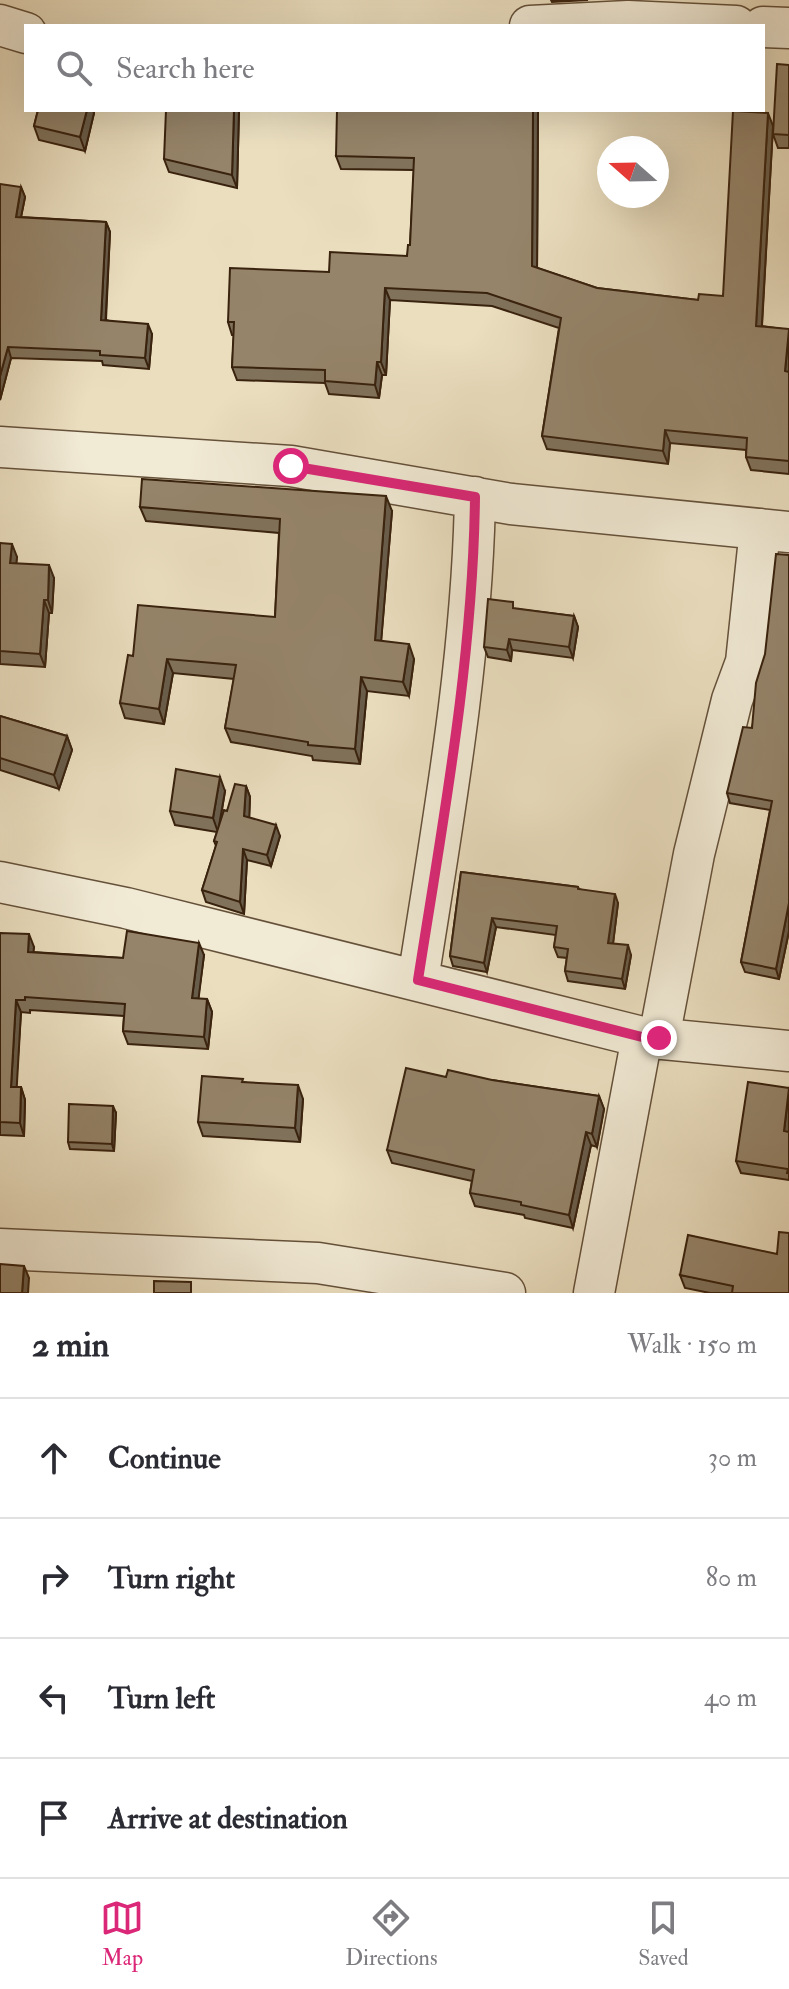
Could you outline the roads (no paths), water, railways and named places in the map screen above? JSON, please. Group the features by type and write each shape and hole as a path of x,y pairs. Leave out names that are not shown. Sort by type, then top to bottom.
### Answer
{"street":[{"path":"569,24 628,21 693,24"},
{"path":"0,25 24,32"},
{"path":"765,27 789,28"},
{"path":"0,447 291,466 511,504 774,530 746,662 732,700 650,1037 594,1293"},
{"path":"418,980 454,750 474,572 475,497"},
{"path":"0,882 126,908 650,1037 789,1051"},
{"path":"0,1249 318,1263 505,1293"}]}
